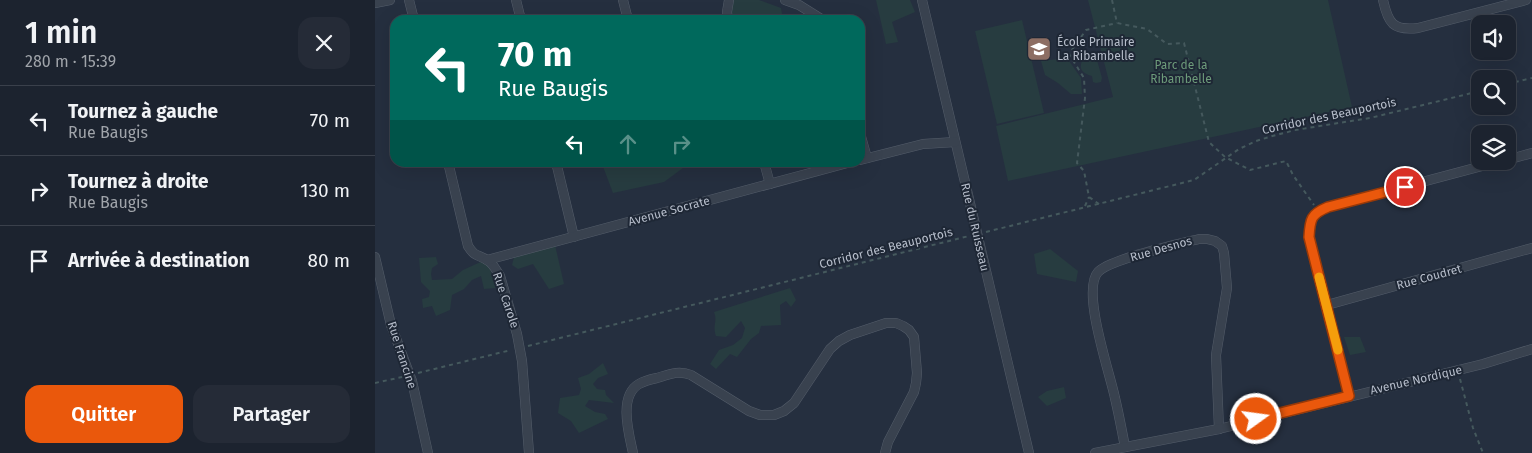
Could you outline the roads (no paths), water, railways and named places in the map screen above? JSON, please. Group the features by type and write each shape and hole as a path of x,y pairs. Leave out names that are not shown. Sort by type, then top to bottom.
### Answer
{"street":[{"path":"375,3 390,0"},
{"path":"409,0 413,15"},
{"path":"516,0 520,15"},
{"path":"623,0 627,15"},
{"path":"727,15 729,0"},
{"path":"785,0 799,5 815,15"},
{"name":"Rue du Ruisseau","path":"921,0 1029,453"},
{"path":"1383,0 1387,17 1392,23 1397,27 1411,29 1526,0"},
{"path":"865,158 923,144 955,142"},
{"path":"1516,157 1532,153"},
{"name":"Rue Carole","path":"449,167 468,246 473,253 487,260 495,267 500,276 520,348 527,453"},
{"path":"557,167 574,237"},
{"path":"765,167 770,184"},
{"name":"Avenue Socrate","path":"487,260 833,167"},
{"path":"1349,396 1309,237 1309,225 1312,217 1317,212 1328,207 1471,169"},
{"name":"Rue Desnos","path":"1125,447 1095,318 1092,291 1093,280 1098,272 1113,263 1199,239 1215,242 1222,246 1224,253 1227,288 1215,355 1219,429"},
{"name":"Rue Coudret","path":"1327,305 1532,248"},
{"name":"Rue Francine","path":"375,257 391,325 410,375 428,453"},
{"path":"633,453 626,413 632,390 639,383 673,372 683,372 749,411 759,415 774,415 785,412 794,403 830,349 839,341 850,335 886,323 903,326 914,337 917,373 914,392 888,442 885,453"},
{"name":"Avenue Nordique","path":"1095,453 1219,429 1458,370 1532,349"}],"place":[{"name":"École Primaire La Ribambelle","path":"1039,49"}],"park label":[{"name":"Parc de la Ribambelle","path":"1181,72"}]}
